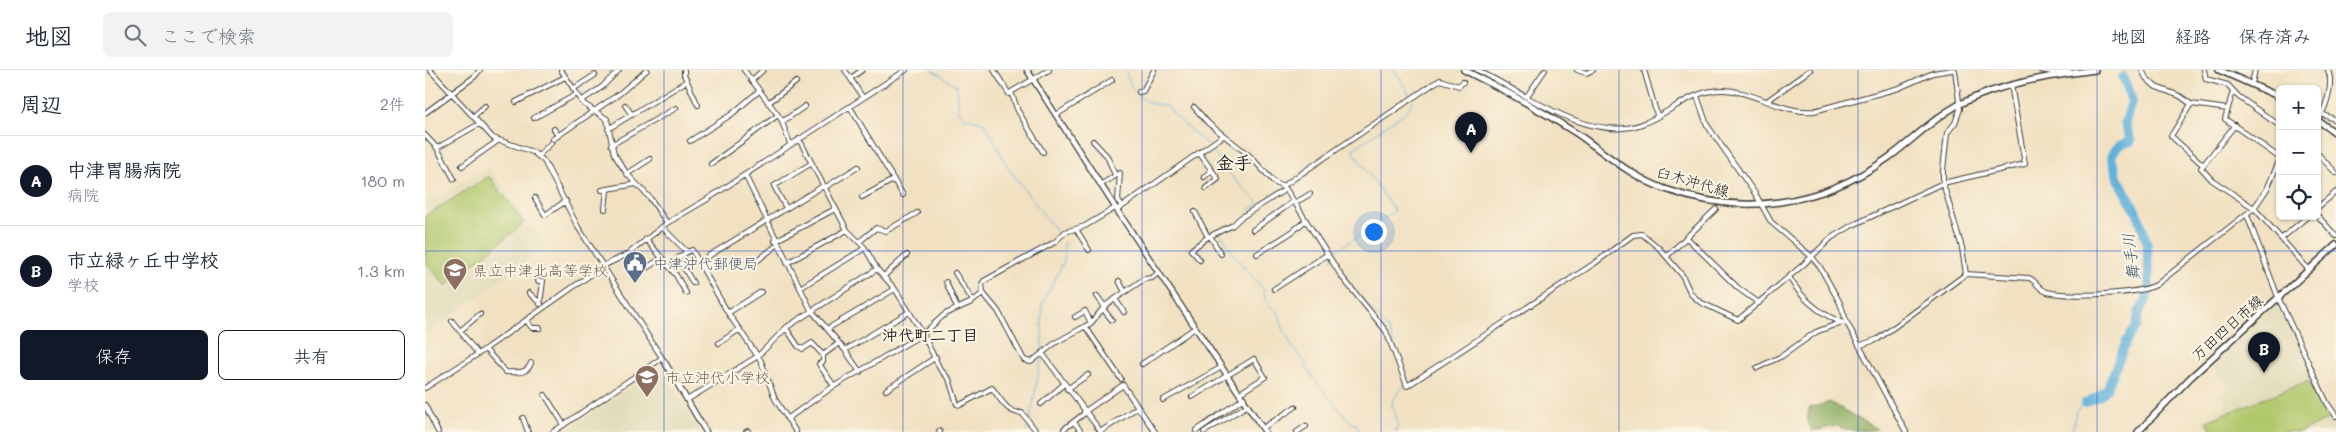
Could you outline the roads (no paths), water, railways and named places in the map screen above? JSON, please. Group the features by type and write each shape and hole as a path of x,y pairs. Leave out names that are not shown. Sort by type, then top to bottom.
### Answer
{"main road":[{"name":"臼木沖代線","path":"1464,70 1551,118 1624,168 1656,185 1716,203 1761,205 1813,195 1862,174 1897,152 1941,115 1960,104 2011,85 2046,77 2095,70"},
{"path":"2219,70 2276,94"},
{"path":"2321,123 2336,133"},
{"name":"万田四日市線","path":"2139,432 2190,378 2336,245"}],"street":[{"path":"425,74 430,70 493,138 537,156 550,170 578,227 663,359 706,432"},
{"path":"425,113 475,77 480,70"},
{"path":"563,70 565,77 581,101 607,119 614,154 627,174 650,198 667,223"},
{"path":"581,101 602,87 619,70"},
{"path":"537,156 552,141 596,111 647,70"},
{"path":"685,70 695,103"},
{"path":"744,70 779,116 790,144"},
{"path":"751,81 763,70"},
{"path":"845,70 863,98"},
{"path":"851,78 862,70"},
{"path":"425,388 478,354 603,266 628,254 667,223 745,175 906,70"},
{"path":"994,70 1009,94 1049,70"},
{"path":"1027,70 1100,185 1264,430 1295,407"},
{"path":"1139,92 1143,91 1154,70"},
{"path":"1477,70 1571,120 1609,127 1629,127 1711,91 1725,90 1799,111 1813,112 1899,88 1933,73 1954,70 1960,104 1955,123 1947,133 1943,183 1962,248 1966,274"},
{"path":"1527,96 1545,70"},
{"path":"1577,70 1586,73 1593,70"},
{"path":"1644,70 1657,115"},
{"path":"1767,101 1811,70"},
{"path":"2040,70 2052,72 2069,70"},
{"path":"2142,70 2146,78 2156,87 2180,96 2191,104 2228,110"},
{"path":"2205,70 2206,79 2228,85 2233,91 2276,123"},
{"path":"2252,83 2255,70"},
{"path":"2328,70 2330,76 2328,93 2322,114 2336,120"},
{"path":"573,89 595,75"},
{"path":"516,102 565,77"},
{"path":"1056,115 1112,80"},
{"path":"1200,260 1191,250 1209,237 1233,225 1240,218 1433,84 1440,80 1459,86 1463,82"},
{"path":"608,129 687,81"},
{"path":"768,103 796,82"},
{"path":"1194,107 1223,136 1250,156 1274,182 1285,188 1342,277 1386,331 1407,386 1595,263 1633,234 1647,237 1667,256 1682,275 1691,294 1709,307 1738,320 1812,257 1831,238 1851,226 1943,183 2025,164 2011,85"},
{"path":"690,141 731,114 759,91"},
{"path":"2233,91 2225,119 2276,155"},
{"path":"1011,92 1018,111 1043,152"},
{"path":"533,118 577,94"},
{"path":"1697,96 1707,125 1774,226 1812,257 1820,267 1840,303 1847,323 1861,345 1906,432"},
{"path":"2191,104 2171,136 2202,164"},
{"path":"473,117 485,106"},
{"path":"625,106 631,115"},
{"path":"782,122 805,106"},
{"path":"850,106 903,195"},
{"path":"611,145 676,108"},
{"path":"711,164 779,116"},
{"path":"437,148 479,124"},
{"path":"2235,125 2202,164 2201,168 2212,180 2254,208 2309,270"},
{"path":"554,129 559,136"},
{"path":"425,135 437,148 454,178"},
{"path":"1159,272 1153,278 1145,280 1115,298 1091,323 1031,362 1024,360 998,311 983,293 982,284 984,281 1055,242 1065,232 1076,229 1123,206 1200,154 1223,136"},
{"path":"799,139 847,230 865,248 877,269 895,290 923,334 940,369 949,379 957,404 960,405 992,388 1008,410 1013,413 1022,413 1037,432"},
{"path":"462,166 499,140"},
{"path":"1093,141 1107,156 1115,175"},
{"path":"1200,154 1218,179 1206,188"},
{"path":"2321,157 2336,173"},
{"path":"627,174 651,159"},
{"path":"786,208 774,186 812,163"},
{"path":"697,263 765,220 858,167"},
{"path":"1861,345 1878,339 1966,274 2029,278 2035,281 2041,289 2048,292 2136,292 2156,285 2247,215 2267,189 2275,168"},
{"path":"1203,177 1212,170"},
{"path":"1100,185 1120,173 1118,200 1123,206"},
{"path":"745,175 776,243 811,310 861,372"},
{"path":"862,197 893,180"},
{"path":"605,209 604,190 636,184"},
{"path":"2321,205 2336,192"},
{"path":"1253,230 1295,202 1311,194"},
{"path":"535,198 545,215 566,201"},
{"path":"757,261 776,243 835,209"},
{"path":"1667,256 1716,209"},
{"path":"1195,212 1221,254"},
{"path":"859,242 875,228 887,231 917,213"},
{"path":"2247,215 2278,297 2327,403 2336,416"},
{"path":"2321,219 2336,236"},
{"path":"1257,254 1292,232 1306,220"},
{"path":"2281,238 2303,220"},
{"path":"662,227 687,252"},
{"path":"1076,229 1089,250"},
{"path":"787,263 847,230"},
{"path":"1686,237 1738,288 1759,303"},
{"path":"646,239 662,258 686,293"},
{"path":"800,288 865,248"},
{"path":"693,284 678,258 692,250 697,263 728,313 758,356 775,399 796,432"},
{"path":"1274,289 1327,254"},
{"path":"884,276 907,255"},
{"path":"648,267 662,258"},
{"path":"687,400 758,356 786,328 811,310 877,269"},
{"path":"955,273 973,301"},
{"path":"1789,277 1798,292 1810,303 1847,323"},
{"path":"538,281 543,281 540,304"},
{"path":"946,282 957,308"},
{"path":"1119,282 1125,292"},
{"path":"827,329 895,290"},
{"path":"728,313 761,292"},
{"path":"529,293 544,308"},
{"path":"787,419 834,386 861,372 923,334 945,314 973,301 983,293"},
{"path":"1097,296 1112,320"},
{"path":"1115,298 1124,312"},
{"path":"1075,317 1085,310 1091,323"},
{"path":"845,350 909,312"},
{"path":"459,331 480,314"},
{"path":"526,320 532,328 539,328"},
{"path":"452,322 478,354"},
{"path":"1757,368 1781,356 1816,332 1842,322"},
{"path":"1085,326 1121,379"},
{"path":"786,328 798,346 803,348 812,343 823,356 823,362 819,364 834,386"},
{"path":"1142,364 1195,328"},
{"path":"719,343 740,330"},
{"path":"823,356 839,343"},
{"path":"485,349 506,372 522,373 530,367 531,363"},
{"path":"1042,354 1101,432 1138,407"},
{"path":"887,390 936,358"},
{"path":"553,432 663,359"},
{"path":"1192,397 1254,359 1265,377 1196,432"},
{"path":"1163,400 1222,367"},
{"path":"1067,389 1088,375"},
{"path":"1041,404 1064,384"},
{"path":"1064,429 1123,385 1154,430 1148,432"},
{"path":"545,396 564,424"},
{"path":"425,405 439,432"},
{"path":"1204,432 1248,405"},
{"path":"523,418 528,432"},
{"path":"1074,422 1080,430"},
{"path":"1297,432 1306,426"}],"waterway":[{"path":"932,70 957,86 959,112 965,117 985,123 1007,166 1058,234"},
{"path":"1126,70 1131,86 1139,97 1151,103 1167,106 1178,119 1208,145"},
{"path":"1395,70 1411,97"},
{"name":"舞手川","path":"2085,403 2099,396 2107,389 2127,340 2137,326 2139,312 2146,301 2149,286 2147,243 2139,217 2118,178 2111,156 2118,146 2131,141 2125,123 2132,100 2123,77"},
{"path":"1333,259 1333,253 1395,211 1352,150 1408,110 1413,100"},
{"path":"1210,148 1232,177 1259,203 1249,210"},
{"path":"1221,233 1234,255 1263,289 1266,303 1279,313 1283,328 1291,344 1300,358 1307,363 1305,366 1339,409 1352,423 1356,424 1360,432"},
{"path":"1042,350 1042,304 1064,261 1064,242"},
{"path":"1340,271 1389,331 1408,381 1393,399 1392,405 1398,422 1396,432"},
{"path":"1030,419 1042,354"},
{"path":"2072,432 2076,411 2085,403"},
{"path":"1026,432 1029,423"}],"place":[{"name":"中津胃腸病院","path":"1471,153"},
{"name":"中津沖代郵便局","path":"635,284"},
{"name":"県立中津北高等学校","path":"455,291"},
{"name":"市立緑ヶ丘中学校","path":"2264,373"},
{"name":"市立沖代小学校","path":"647,398"}],"district":[{"name":"金手","path":"1234,162"},
{"name":"沖代町二丁目","path":"930,334"}]}
